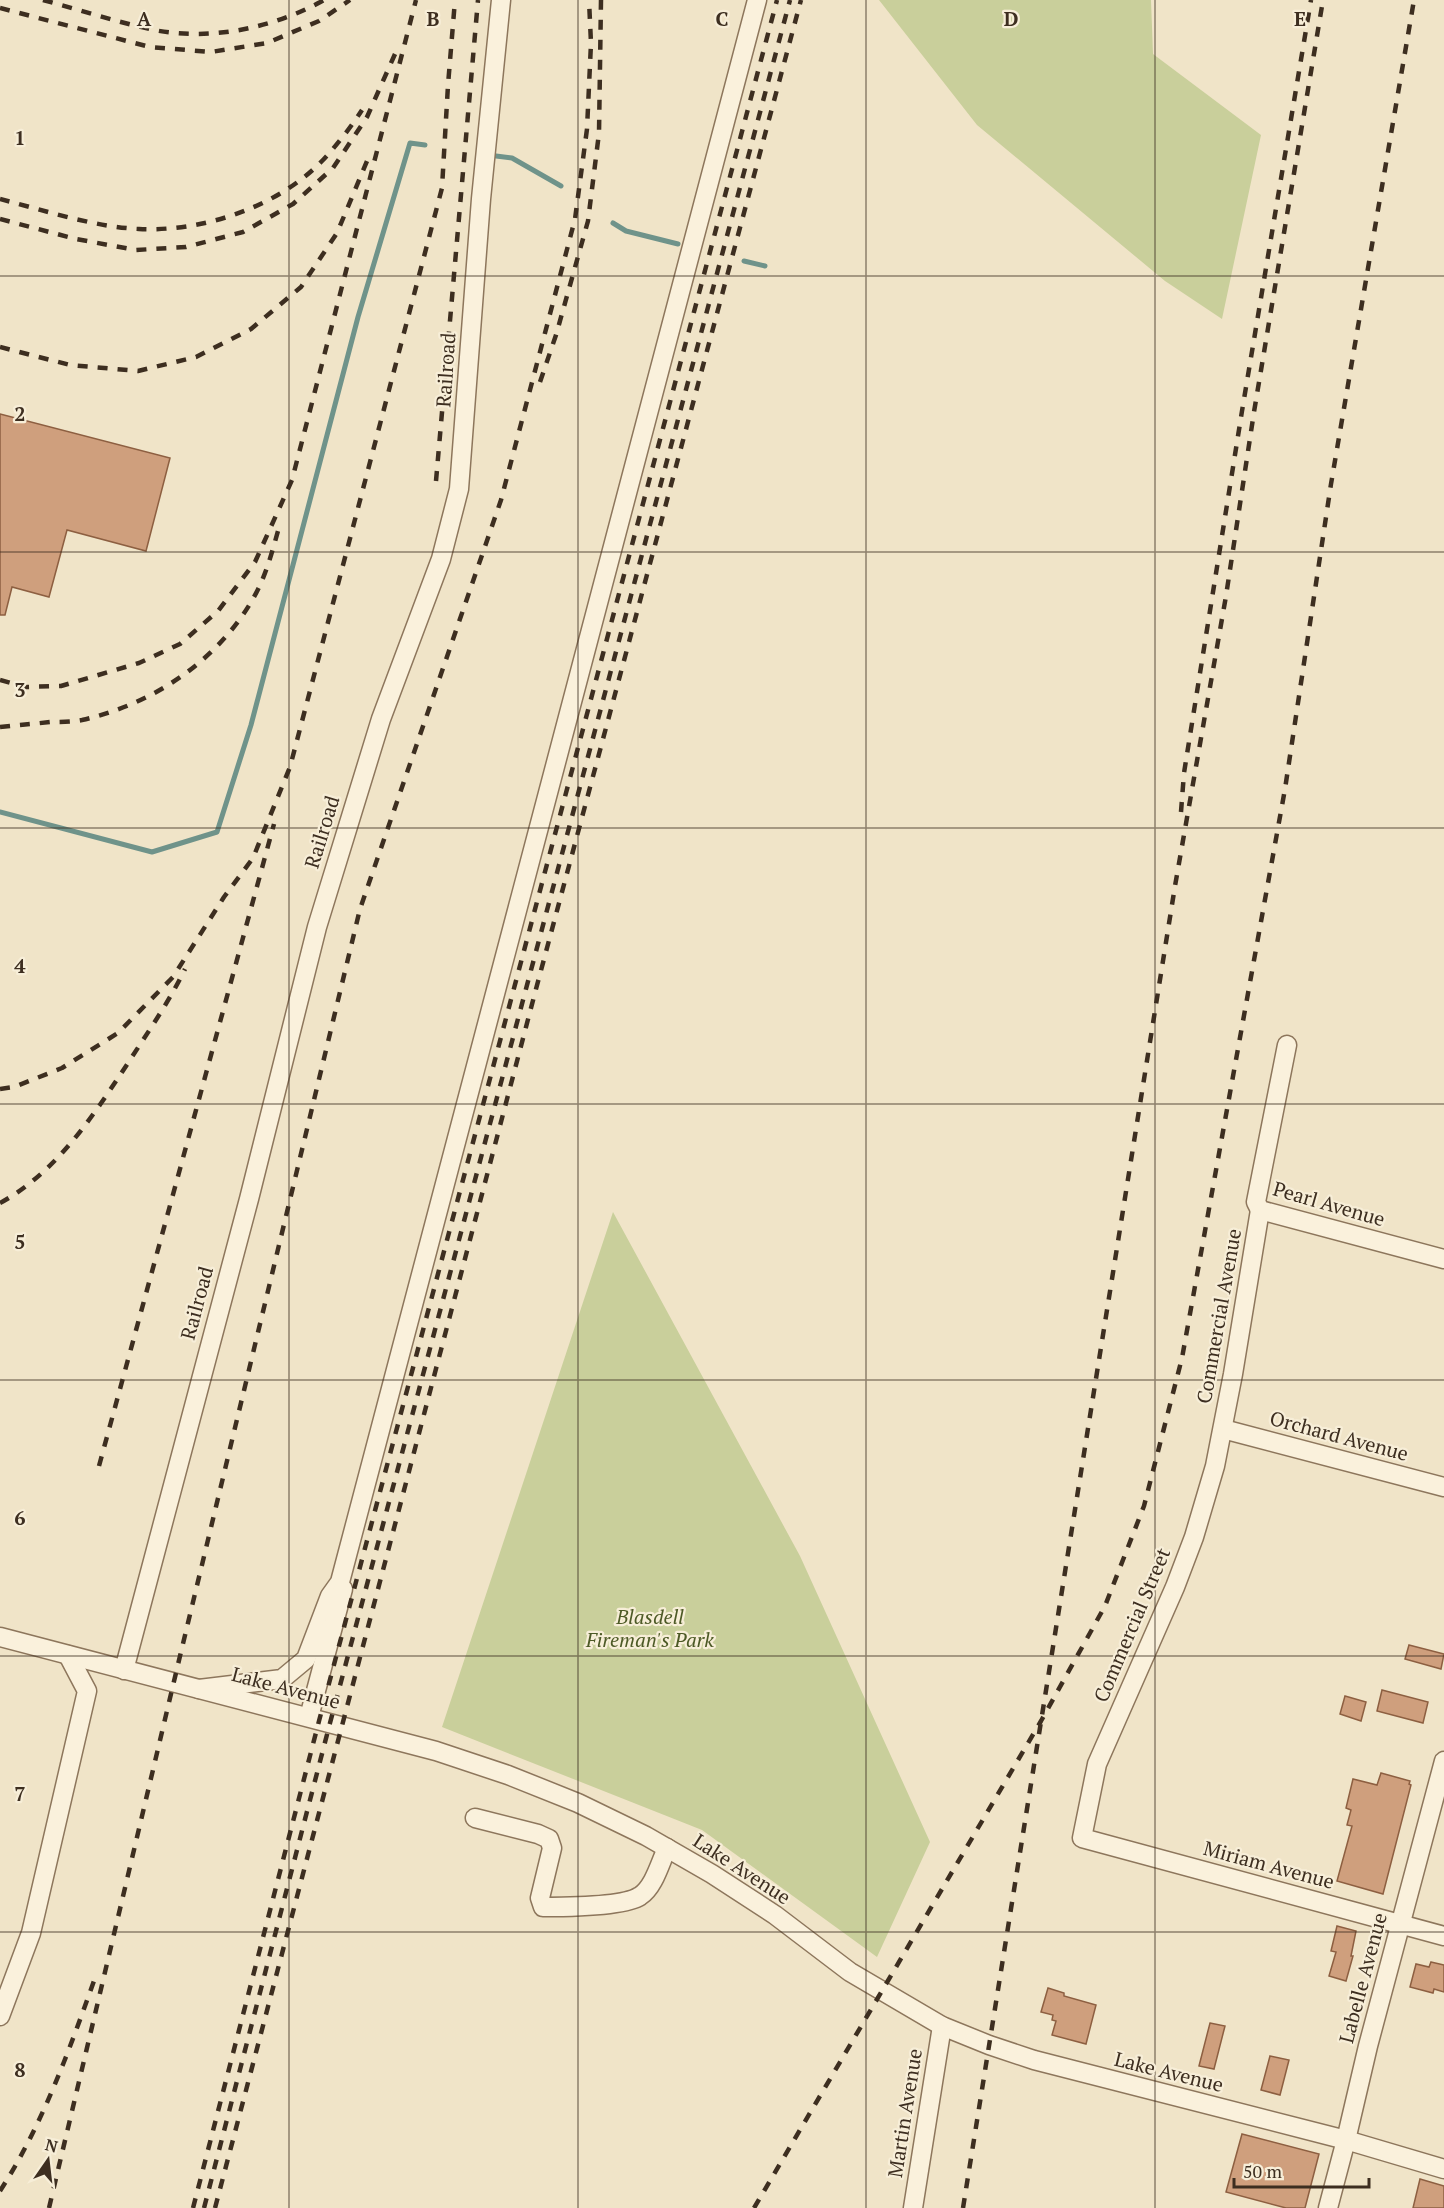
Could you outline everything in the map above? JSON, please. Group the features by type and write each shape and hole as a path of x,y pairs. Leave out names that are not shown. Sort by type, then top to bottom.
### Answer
{"street":[{"name":"Railroad","path":"124,1670 249,1199 317,927 381,719 441,559 459,489 481,199 501,0"},
{"path":"199,1689 282,1679 306,1659 330,1596 340,1582 757,0"},
{"name":"Pearl Avenue","path":"1287,1045 1256,1202 1260,1210 1444,1260"},
{"name":"Commercial Avenue","path":"1223,1429 1260,1210"},
{"name":"Orchard Avenue","path":"1223,1429 1444,1487"},
{"name":"Commercial Street","path":"1082,1838 1096,1764 1179,1577 1194,1537 1215,1466 1223,1429"},
{"path":"309,1718 344,1588 340,1582"},
{"name":"Lake Avenue","path":"0,1637 436,1751 508,1775 578,1803 667,1848 712,1874 775,1915 850,1972 942,2026 1034,2060 1346,2140 1444,2169"},
{"path":"0,2016 31,1933 87,1691 68,1655"},
{"name":"Labelle Avenue","path":"1328,2208 1368,2046 1444,1761"},
{"path":"475,1818 538,1834 549,1839 552,1848 540,1898 543,1907 611,1904 639,1897 650,1885 667,1848"},
{"name":"Miriam Avenue","path":"1082,1838 1444,1936"},
{"name":"Martin Avenue","path":"913,2208 942,2026"}],"green space":[{"path":"879,0 1151,0 1153,54 1261,135 1222,319 1165,281 977,125"},
{"name":"Blasdell Fireman's Park","path":"613,1212 800,1556 930,1842 877,1957 702,1830 442,1727"}],"building":[{"path":"0,414 170,458 146,551 67,530 49,597 12,587 5,615 0,615"},
{"path":"1409,1645 1444,1654 1441,1669 1405,1659"},
{"path":"1382,1690 1428,1702 1423,1723 1377,1711"},
{"path":"1345,1696 1366,1702 1361,1721 1340,1714"},
{"path":"1381,1773 1410,1781 1411,1785 1383,1894 1337,1881 1352,1826 1347,1825 1351,1810 1346,1808 1353,1779 1377,1785"},
{"path":"1337,1926 1356,1931 1351,1956 1353,1956 1346,1981 1329,1976 1336,1952 1331,1951"},
{"path":"1431,1962 1444,1965 1444,1992 1434,1989 1433,1993 1410,1987 1416,1964 1429,1967"},
{"path":"1048,1988 1064,1993 1064,1996 1096,2005 1086,2044 1052,2035 1056,2021 1052,2020 1053,2015 1041,2012"},
{"path":"1210,2023 1225,2026 1214,2069 1199,2066"},
{"path":"1270,2056 1289,2060 1280,2095 1261,2090"},
{"path":"1242,2134 1319,2154 1305,2208 1286,2208 1226,2192"},
{"path":"1420,2179 1444,2186 1444,2208 1413,2208"}],"waterway":[{"path":"0,812 152,852 217,832 251,725 358,317 410,143 425,145"},
{"path":"496,156 512,158 561,186"},
{"path":"613,223 626,231 678,244"},
{"path":"744,261 765,266"}],"railway":[{"path":"43,0 154,30 198,34 242,30 263,25 305,10 324,0"},
{"path":"0,8 150,47 211,52 267,43 319,21 350,0"},
{"path":"0,680 25,687 61,686 139,663 180,644 218,611 255,562 292,480 416,0"},
{"path":"0,1089 14,1087 62,1068 118,1033 173,977 224,897 253,858 290,767 442,188 455,0"},
{"path":"436,481 478,0"},
{"path":"49,2208 360,909 501,500 575,219 587,129 591,43 589,0"},
{"path":"540,382 556,335 588,221 599,133 601,0"},
{"path":"193,2208 319,1721 777,0"},
{"path":"204,2208 330,1723 790,0"},
{"path":"215,2208 536,989 801,0"},
{"path":"1181,812 1184,773 1311,0"},
{"path":"963,2208 1175,886 1226,596 1254,412 1323,0"},
{"path":"754,2208 1041,1721 1105,1606 1144,1506 1182,1358 1285,789 1331,484 1414,0"},
{"path":"0,219 76,239 136,250 186,247 243,232 293,204 333,168 367,117 395,54"},
{"path":"0,199 122,228 163,229 213,221 262,203 305,177 323,160 362,110"},
{"path":"0,347 70,365 138,371 196,357 251,329 301,287 337,233 367,161"},
{"path":"0,727 78,721 108,713 158,691 181,676 222,641 254,597 263,579 280,524"},
{"path":"99,1466 274,824"},
{"path":"0,1203 39,1176 72,1141 115,1083 158,1017 185,969"},
{"path":"0,2191 42,2114 65,2060 95,1978"}]}
